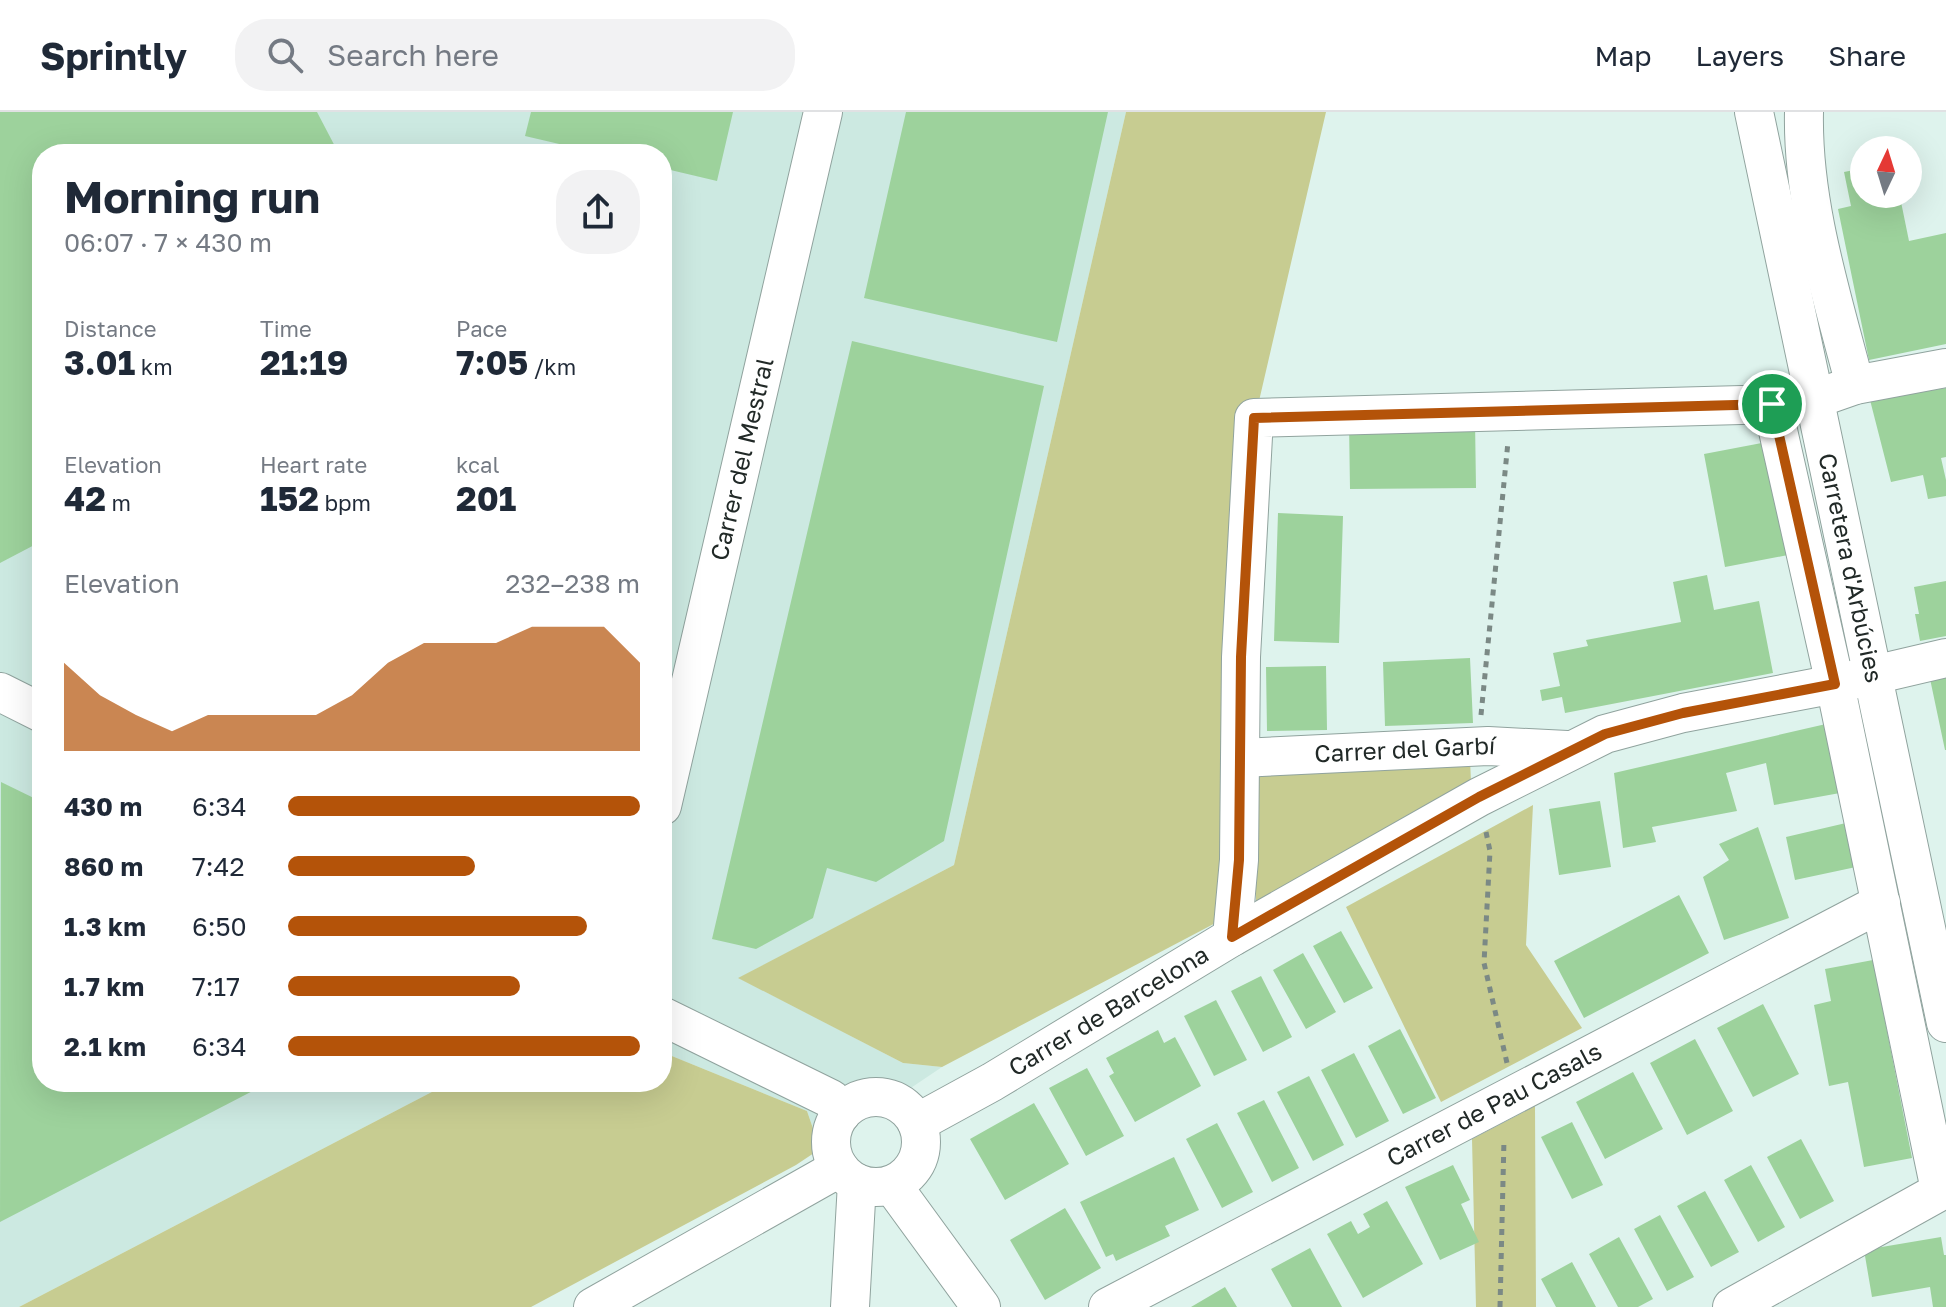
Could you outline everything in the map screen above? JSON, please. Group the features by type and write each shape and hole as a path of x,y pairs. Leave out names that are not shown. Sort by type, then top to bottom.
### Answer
{"street":[{"name":"Carrer del Mestral","path":"672,763 823,112"},
{"name":"Carretera d'Arbúcies","path":"1754,112 1946,1023"},
{"path":"1804,112 1803,150 1819,244 1855,385"},
{"path":"1232,937 1239,860 1241,657 1254,418 1772,404 1815,399 1855,385 1946,368"},
{"name":"Carretera d'Arbúcies","path":"1772,404 1943,1189"},
{"name":"Carrer de Barcelona","path":"917,1123 992,1082 1232,937 1479,797 1605,734 1683,713 1835,684 1946,658"},
{"path":"0,692 32,708"},
{"name":"Carrer del Garbí","path":"1241,758 1478,747 1570,751"},
{"name":"Carrer de Pau Casals","path":"1108,1307 1881,903"},
{"path":"672,1021 831,1099 841,1114"},
{"path":"593,1307 863,1178 906,1176 919,1155 921,1139 917,1123 905,1107 887,1099 867,1098 857,1101 841,1114 832,1134 831,1146 863,1178 981,1307"},
{"path":"850,1307 863,1178"},
{"path":"1732,1307 1943,1189"}],"path":[{"path":"1478,747 1512,410"},
{"path":"1479,797 1490,851 1484,963 1514,1095 1505,1120 1500,1307"}],"shaded area":[{"path":"0,112 1126,112 954,865 739,978 903,1063 942,1067 820,1149 807,1111 672,1056 672,144 32,144 32,1092 432,1092 19,1307 0,1307"}],"green space":[{"path":"1126,112 1326,112 1259,401 1243,403 1226,750 1225,918 942,1067 903,1063 738,978 954,865"},
{"path":"1470,759 1471,782 1256,905 1256,768"},
{"path":"1533,805 1526,945 1582,1028 1441,1102 1346,907"},
{"path":"672,1056 807,1111 820,1149 796,1165 531,1307 19,1307 432,1092 672,1092"},
{"path":"1535,1106 1536,1307 1476,1307 1472,1139"}],"building":[{"path":"0,112 317,112 334,144 32,144 32,546 0,563"},
{"path":"531,112 733,112 717,181 672,170 672,144 559,144 525,136"},
{"path":"906,112 1108,112 1057,342 864,298"},
{"path":"1850,171 1850,201 1844,172"},
{"path":"1850,206 1902,208 1909,241 1946,233 1946,344 1869,360 1838,209"},
{"path":"852,341 1044,386 944,841 876,882 827,868 813,918 756,949 712,939"},
{"path":"1946,388 1946,457 1941,458 1946,496 1928,499 1923,475 1891,482 1870,400"},
{"path":"1475,420 1476,488 1350,489 1349,422"},
{"path":"1767,442 1788,555 1725,567 1704,454"},
{"path":"1278,513 1343,516 1339,643 1274,641"},
{"path":"1707,575 1714,610 1759,601 1773,673 1565,713 1562,697 1542,701 1540,690 1560,686 1553,653 1588,646 1586,640 1681,622 1673,582"},
{"path":"1946,581 1946,636 1920,641 1914,587"},
{"path":"1470,658 1473,723 1385,726 1383,662"},
{"path":"1326,666 1327,730 1267,731 1266,667"},
{"path":"1946,671 1946,750 1945,750 1929,674"},
{"path":"1826,724 1840,793 1774,805 1766,763 1726,773 1737,811 1652,827 1656,842 1623,848 1614,773"},
{"path":"1,782 32,797 32,1092 251,1092 0,1222"},
{"path":"1600,801 1611,867 1559,875 1549,809"},
{"path":"1846,823 1856,867 1795,880 1786,837"},
{"path":"1758,827 1789,918 1724,940 1703,877 1729,860 1719,844"},
{"path":"1679,895 1709,953 1584,1018 1554,961"},
{"path":"1341,931 1373,988 1344,1003 1313,946"},
{"path":"1303,953 1336,1012 1306,1029 1273,970"},
{"path":"1873,960 1912,1158 1864,1167 1848,1082 1829,1086 1814,1005 1831,1001 1825,969"},
{"path":"1261,976 1292,1037 1263,1052 1231,991"},
{"path":"1216,1000 1247,1060 1214,1076 1184,1016"},
{"path":"1763,1004 1799,1074 1753,1097 1717,1028"},
{"path":"1400,1029 1436,1098 1403,1114 1368,1046"},
{"path":"1158,1030 1164,1043 1175,1037 1201,1086 1135,1122 1109,1076 1114,1073 1106,1058"},
{"path":"1695,1039 1733,1111 1687,1135 1650,1063"},
{"path":"1354,1053 1389,1121 1356,1138 1321,1070"},
{"path":"1087,1068 1124,1136 1086,1156 1049,1088"},
{"path":"1633,1072 1663,1129 1605,1159 1576,1102"},
{"path":"1309,1076 1344,1145 1313,1161 1277,1092"},
{"path":"1264,1100 1299,1168 1272,1182 1237,1113"},
{"path":"1034,1103 1069,1164 1005,1200 970,1139"},
{"path":"1572,1122 1603,1185 1572,1199 1541,1137"},
{"path":"1217,1123 1253,1192 1222,1208 1186,1139"},
{"path":"1801,1139 1834,1201 1800,1219 1767,1157"},
{"path":"1174,1157 1199,1210 1165,1226 1170,1236 1116,1261 1113,1254 1106,1257 1080,1202"},
{"path":"1453,1165 1470,1200 1461,1204 1479,1242 1440,1260 1405,1187"},
{"path":"1751,1165 1785,1227 1758,1242 1724,1180"},
{"path":"1705,1191 1739,1252 1711,1267 1677,1206"},
{"path":"1387,1201 1423,1264 1363,1298 1327,1234 1351,1221 1358,1234 1370,1227 1363,1214"},
{"path":"1065,1208 1101,1268 1045,1300 1010,1240"},
{"path":"1660,1215 1694,1277 1667,1291 1634,1229"},
{"path":"1619,1237 1653,1299 1638,1307 1618,1307 1589,1254"},
{"path":"1941,1237 1946,1255 1946,1307 1933,1307 1930,1287 1872,1297 1864,1250"},
{"path":"1310,1248 1342,1307 1292,1307 1271,1269"},
{"path":"1572,1262 1596,1307 1556,1307 1541,1279"},
{"path":"1225,1287 1237,1307 1191,1307"}],"route":[{"path":"1772,404 1835,684 1683,713 1605,734 1479,797 1232,937 1239,860 1241,657 1254,418 1772,404"}]}
